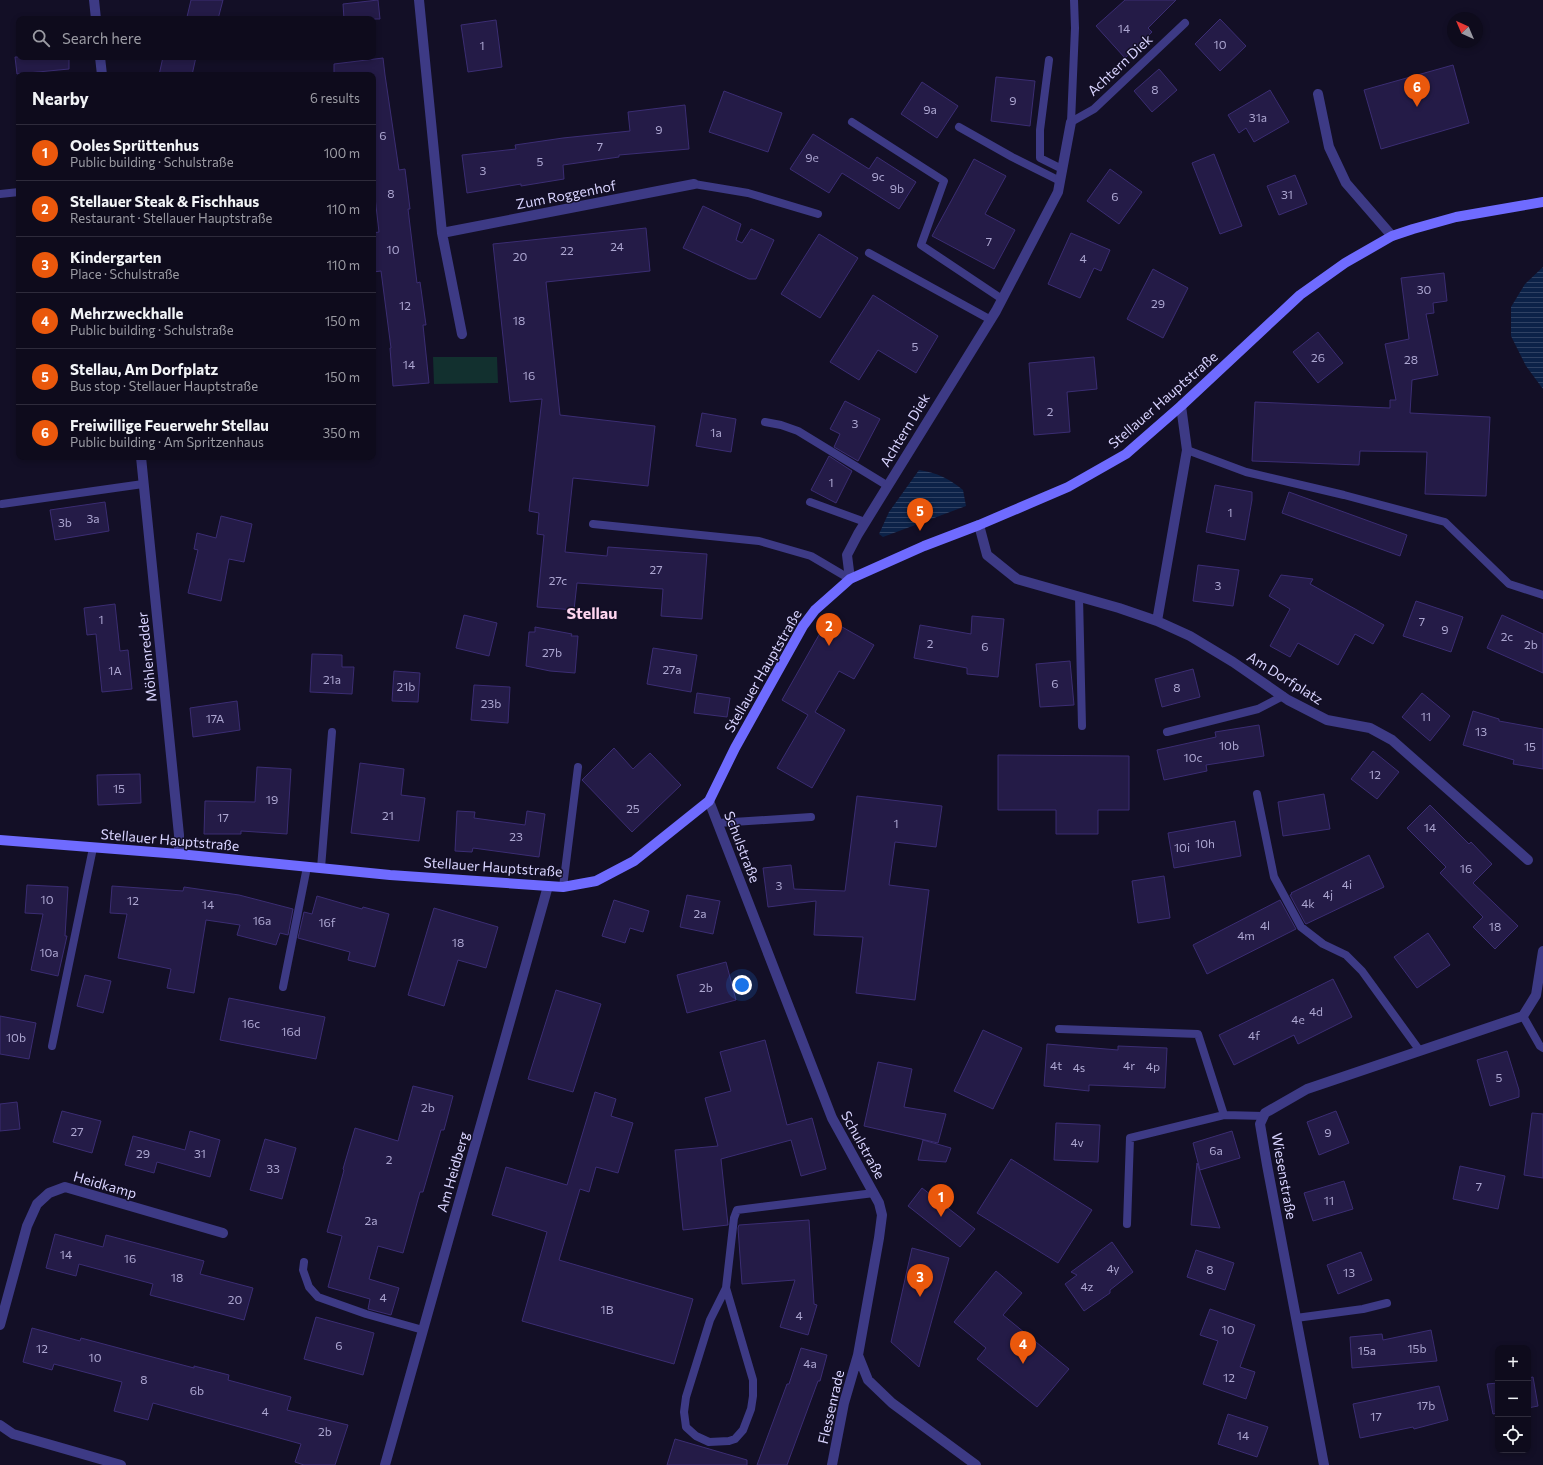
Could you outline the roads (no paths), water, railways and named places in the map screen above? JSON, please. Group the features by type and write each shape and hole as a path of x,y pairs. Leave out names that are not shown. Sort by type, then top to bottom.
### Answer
{"street":[{"path":"94,0 96,16"},
{"path":"419,0 442,233 462,334"},
{"path":"100,60 102,72"},
{"path":"1318,94 1329,147 1346,183 1392,236"},
{"name":"Achtern Diek","path":"850,579 847,555 865,522 933,410 991,320 1058,192 1071,122"},
{"name":"Zum Roggenhof","path":"442,233 694,184"},
{"name":"Stellauer Hauptstraße","path":"0,840 179,854 390,874 548,886 563,887 596,881 634,861 709,801 735,748 803,626 815,610 850,579 924,546 979,525 1068,487 1126,454 1181,406 1300,295 1345,263 1392,236 1456,217 1543,202"},
{"path":"1157,621 1187,450 1181,406"},
{"name":"Möhlenredder","path":"141,460 180,835 179,854"},
{"name":"Am Dorfplatz","path":"979,525 987,555 1017,579 1118,608 1157,621 1190,636 1233,662 1283,696 1327,720 1370,728 1392,740 1528,860"},
{"name":"Schulstraße","path":"709,801 832,1118 874,1193 882,1215 876,1261 858,1355"},
{"name":"Am Heidberg","path":"386,1465 548,886"},
{"path":"1523,1016 1536,995 1543,951"},
{"name":"Wiesenstraße","path":"1324,1465 1260,1124 1266,1113 1307,1089 1523,1016"},
{"name":"Heidkamp","path":"0,1325 28,1226 37,1204 49,1193 65,1187 223,1233"},
{"path":"858,1355 868,1380 892,1403 976,1465"},
{"name":"Flessenrade","path":"832,1465 844,1403 858,1355"},
{"path":"0,1425 13,1434 121,1465"}],"lane":[{"name":"Achtern Diek","path":"1071,122 1075,28 1074,0"},
{"name":"Achtern Diek","path":"1071,122 1094,109 1185,23"},
{"path":"1049,60 1040,130 1040,158 1062,169"},
{"path":"852,122 944,181 921,245 1002,300"},
{"path":"959,127 1060,181"},
{"path":"694,184 748,193 818,214"},
{"path":"0,194 16,192"},
{"path":"869,253 991,320"},
{"path":"765,422 781,425 798,431 888,486"},
{"path":"1187,450 1246,472 1344,495 1445,522 1509,584 1543,595"},
{"path":"2,504 143,484"},
{"path":"810,502 865,522"},
{"path":"593,524 759,541 811,556 850,579"},
{"path":"1079,597 1082,726"},
{"path":"1167,732 1258,709 1283,696"},
{"path":"321,868 332,732"},
{"path":"563,887 578,767"},
{"path":"1257,794 1274,877 1301,927 1323,944 1346,955 1362,971 1420,1051"},
{"path":"718,823 811,817"},
{"name":"Stellauer Hauptstraße","path":"52,1046 93,848"},
{"path":"283,987 307,867"},
{"path":"1523,1016 1540,1046 1543,1048"},
{"path":"1059,1029 1198,1034 1224,1114"},
{"path":"1127,1224 1130,1138 1224,1114 1264,1116"},
{"path":"726,1288 752,1380 753,1396 751,1409 744,1430 735,1439 729,1441 709,1442 696,1436 686,1427 684,1412 686,1397 710,1320 726,1288 734,1218 737,1210 874,1193"},
{"path":"304,1262 303,1270 309,1287 318,1297 366,1314 423,1330"},
{"path":"1296,1318 1363,1309 1387,1304"}],"water":[{"path":"1543,267 1543,389 1526,366 1511,336 1511,307 1525,284"},
{"path":"919,470 937,474 958,486 963,490 966,506 883,537 879,534 889,512"}],"place":[{"name":"Freiwillige Feuerwehr Stellau","path":"1417,107"},
{"name":"Stellau, Am Dorfplatz","path":"920,531"},
{"name":"Stellauer Steak & Fischhaus","path":"829,646"},
{"name":"Ooles Sprüttenhus","path":"941,1217"},
{"name":"Kindergarten","path":"920,1297"},
{"name":"Mehrzweckhalle","path":"1023,1364"}],"district":[{"name":"Stellau","path":"592,613"}]}
